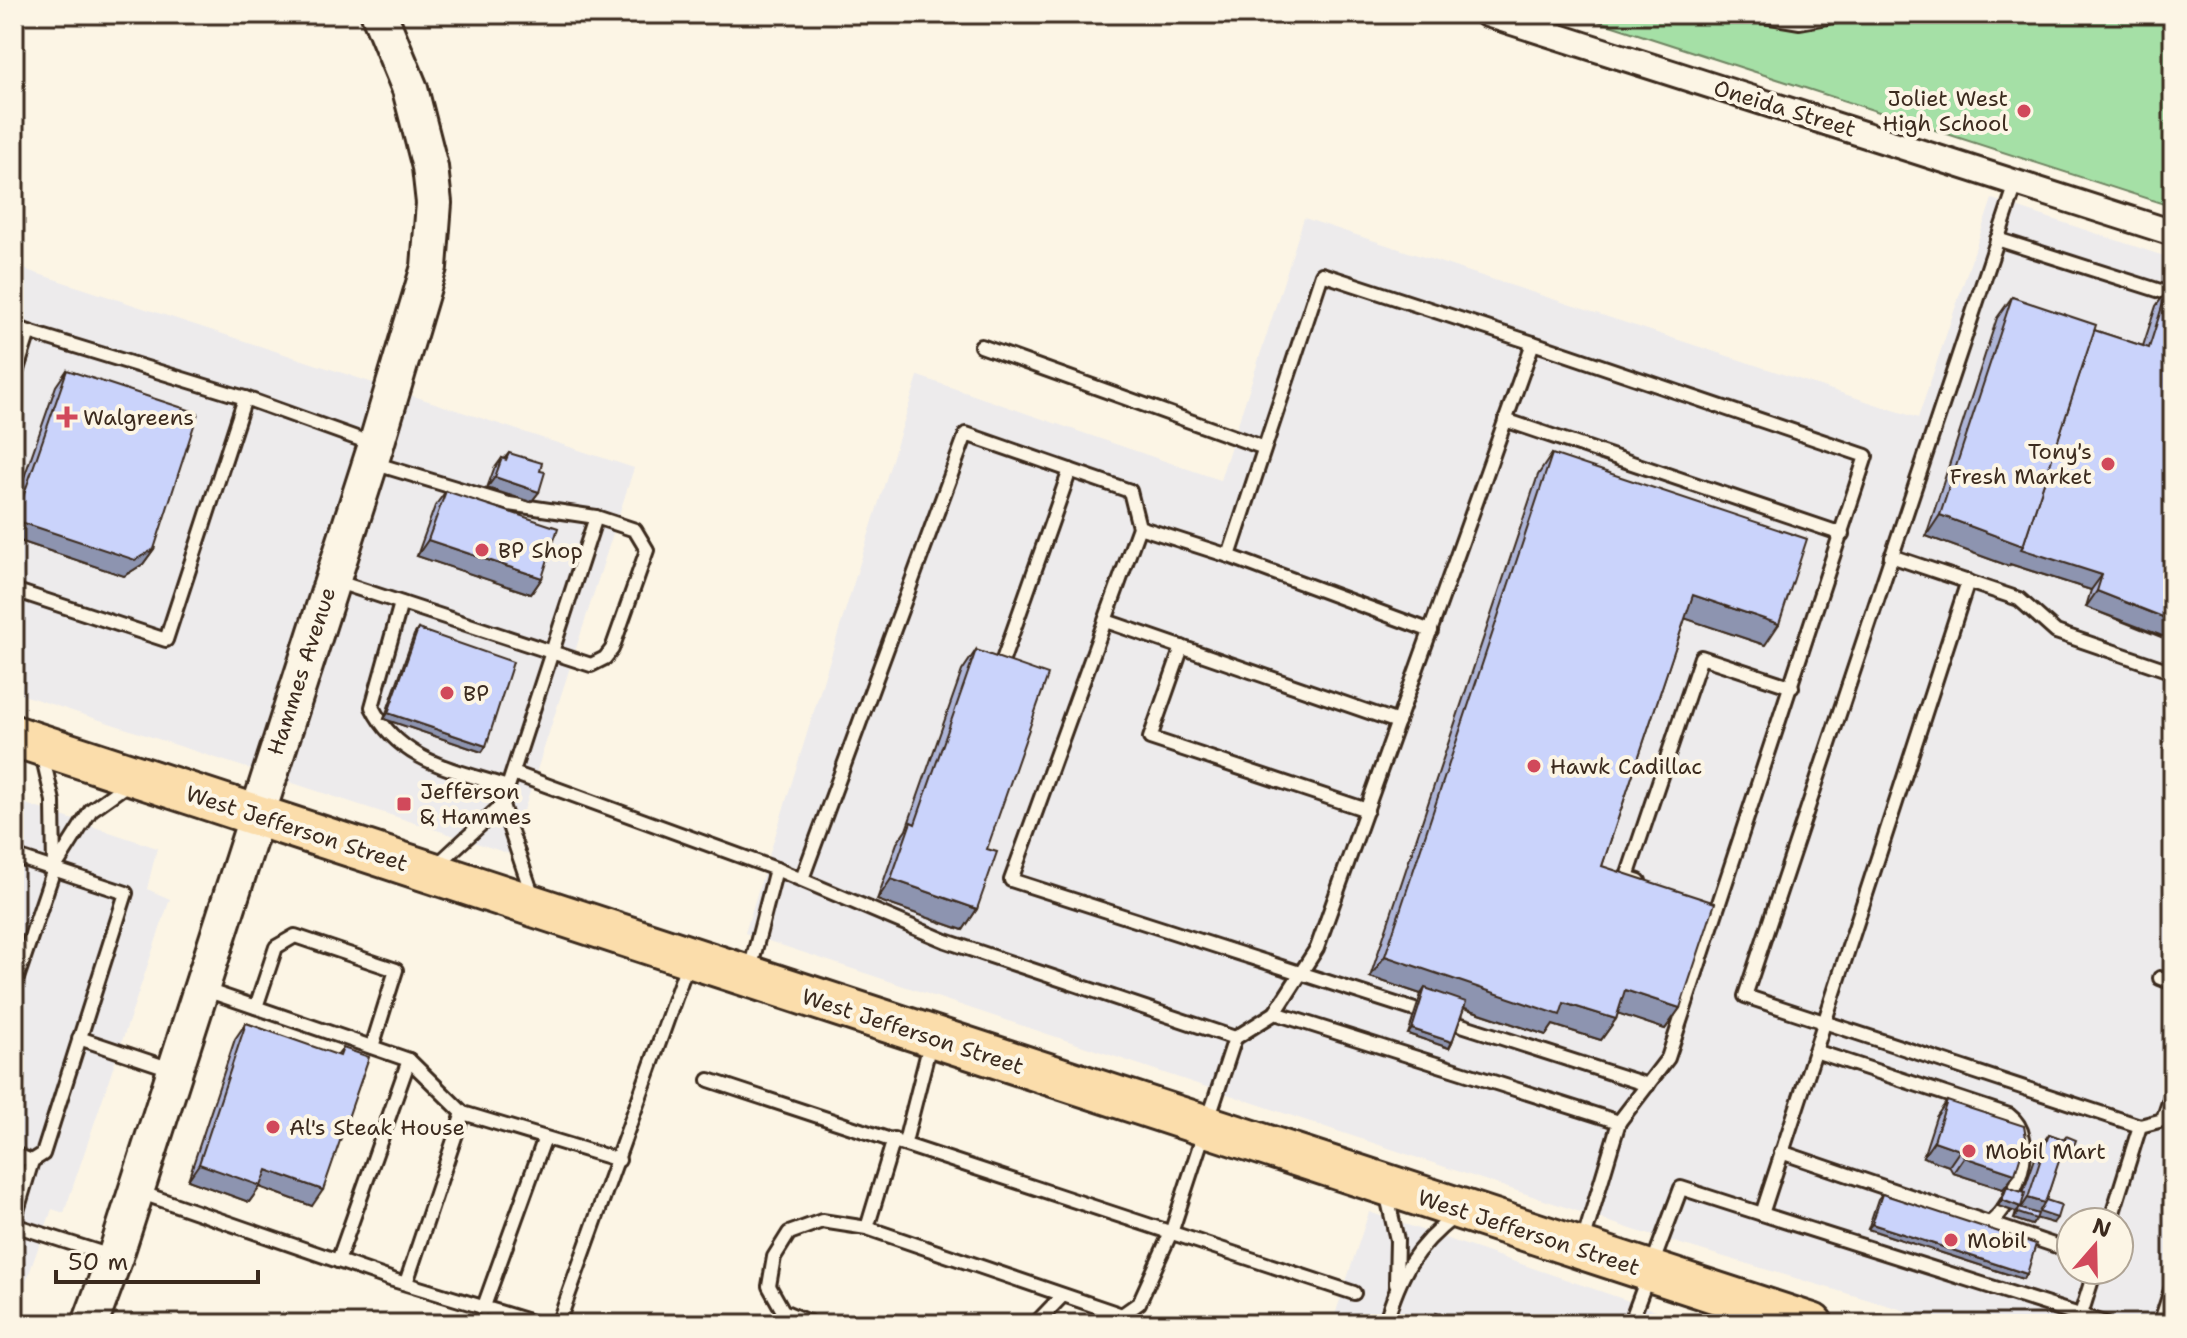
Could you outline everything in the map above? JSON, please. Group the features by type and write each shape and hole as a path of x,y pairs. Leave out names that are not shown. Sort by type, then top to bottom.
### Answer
{"main road":[{"name":"West Jefferson Street","path":"27,740 1812,1324"}],"street":[{"name":"Hammes Avenue","path":"90,1324 115,1257 254,814 373,454 429,267 434,203 420,122 379,14"},
{"name":"Oneida Street","path":"1502,16 2173,233"}],"lane":[{"path":"1752,14 1800,22 1845,14"},
{"path":"2017,181 1745,996 2140,1126 2163,1120 2173,1090"},
{"path":"1997,239 2173,295"},
{"path":"1229,556 1262,447 1322,274 1866,456 1792,687 1712,906 1668,1058 1619,1122 1581,1249"},
{"path":"14,326 245,398 373,454 509,504 596,517 635,530 647,550 612,649 605,658 591,665 552,655 332,580"},
{"path":"14,379 29,332"},
{"path":"813,1324 783,1311 769,1286 774,1257 789,1233 822,1221 867,1228 1122,1315 1139,1303 1172,1230 1235,1038 1275,1013 1317,948 1533,343"},
{"path":"981,346 1262,447"},
{"path":"14,590 166,640 245,398"},
{"path":"1505,420 1842,534"},
{"path":"802,879 966,434 1130,491 1139,527 1011,880 1648,1085"},
{"path":"998,676 1070,470"},
{"path":"431,871 502,805 596,517"},
{"path":"1139,527 1229,556 1431,631"},
{"path":"1891,556 2019,599 2056,632 2173,672"},
{"path":"1762,1214 1968,581"},
{"path":"401,603 372,707 379,722 391,739 423,758 508,787"},
{"path":"1106,621 1398,722"},
{"path":"1182,647 1150,738 1367,810"},
{"path":"1653,886 1627,877 1701,657 1792,687"},
{"path":"27,740 53,801 54,869"},
{"path":"513,773 802,879 946,941 1235,1038"},
{"path":"14,987 54,869 91,810 138,776"},
{"path":"502,805 536,906"},
{"path":"14,856 126,893 43,1154 32,1161 14,1223 115,1257"},
{"path":"748,976 776,869"},
{"path":"256,1007 276,947 295,936 396,970 372,1047"},
{"path":"558,1324 689,957"},
{"path":"2160,978 2173,983"},
{"path":"200,988 409,1060 463,1113 544,1140 619,1160"},
{"path":"1275,1013 1619,1122"},
{"path":"867,1228 932,1037"},
{"path":"79,1038 174,1070"},
{"path":"1815,1051 2009,1115 2018,1121 2022,1130 2022,1161 2009,1204 1990,1223"},
{"path":"338,1261 409,1060"},
{"path":"709,1080 1172,1230 1354,1293"},
{"path":"406,1283 463,1113"},
{"path":"2115,1206 2140,1126"},
{"path":"483,1309 544,1140"},
{"path":"1781,1152 2055,1245"},
{"path":"14,1154 32,1161"},
{"path":"1384,1185 1397,1240 1396,1288"},
{"path":"1630,1324 1681,1188 2080,1319 2108,1324"},
{"path":"136,1191 483,1309 539,1324"},
{"path":"1385,1324 1396,1288 1417,1248 1462,1210"},
{"path":"2160,1324 2173,1284"},
{"path":"2080,1319 2090,1286"},
{"path":"1035,1324 1062,1296"}],"shaded area":[{"path":"1992,199 2173,259 2173,1324 1950,1324 1637,1231 745,933 918,376 1220,480 1304,218 1918,418"},
{"path":"14,266 634,468 510,854 14,692"},
{"path":"14,800 157,848 147,889 170,899 64,1213 52,1209 14,1316"},
{"path":"1369,1212 1696,1324 1332,1324"}],"green space":[{"name":"Joliet West High School","path":"1576,14 2173,14 2173,207"}],"building":[{"name":"Tony's Fresh Market","path":"2167,291 2173,292 2173,621 2097,591 2102,575 2021,549 2094,330 2149,348"},
{"path":"2012,297 2096,325 2023,546 1940,515"},
{"name":"Walgreens","path":"67,370 198,413 154,549 135,560 15,520"},
{"path":"509,453 542,463 540,471 545,472 539,492 495,477 502,458 506,460"},
{"name":"Hawk Cadillac","path":"1552,454 1807,539 1779,624 1693,595 1602,866 1715,903 1680,1008 1625,990 1616,1019 1564,1003 1560,1015 1385,956"},
{"name":"BP Shop","path":"446,491 558,528 542,578 428,540"},
{"name":"BP","path":"418,629 513,662 486,746 388,713"},
{"path":"976,650 1048,675 987,849 997,852 977,909 891,879 911,822 915,824"},
{"path":"1425,988 1466,1002 1452,1042 1412,1029"},
{"name":"Al's Steak House","path":"246,1023 340,1056 343,1048 369,1057 323,1190 267,1170 261,1186 199,1164"},
{"path":"1947,1101 2024,1126 2026,1138 2015,1174 1964,1157 1960,1150 1934,1141"},
{"path":"2049,1134 2066,1140 2045,1203 2028,1198"},
{"path":"2066,1136 2076,1140 2071,1153 2062,1150"},
{"path":"2007,1187 2025,1193 2021,1207 2002,1200"},
{"name":"Mobil","path":"1882,1194 2036,1244 2027,1274 1872,1224"},
{"path":"2046,1200 2061,1205 2055,1206 2055,1217 2039,1212"},
{"path":"2019,1208 2038,1214 2036,1219 2018,1213"},
{"path":"1436,1313 1470,1324 1433,1324"}],"place":[{"name":"Joliet West High School","path":"2024,111"},
{"name":"Walgreens","path":"67,417"},
{"name":"Tony's Fresh Market","path":"2108,464"},
{"name":"BP Shop","path":"482,550"},
{"name":"BP","path":"447,693"},
{"name":"Hawk Cadillac","path":"1534,766"},
{"name":"Jefferson & Hammes","path":"404,804"},
{"name":"Al's Steak House","path":"273,1127"},
{"name":"Mobil Mart","path":"1969,1151"},
{"name":"Mobil","path":"1951,1240"}]}
